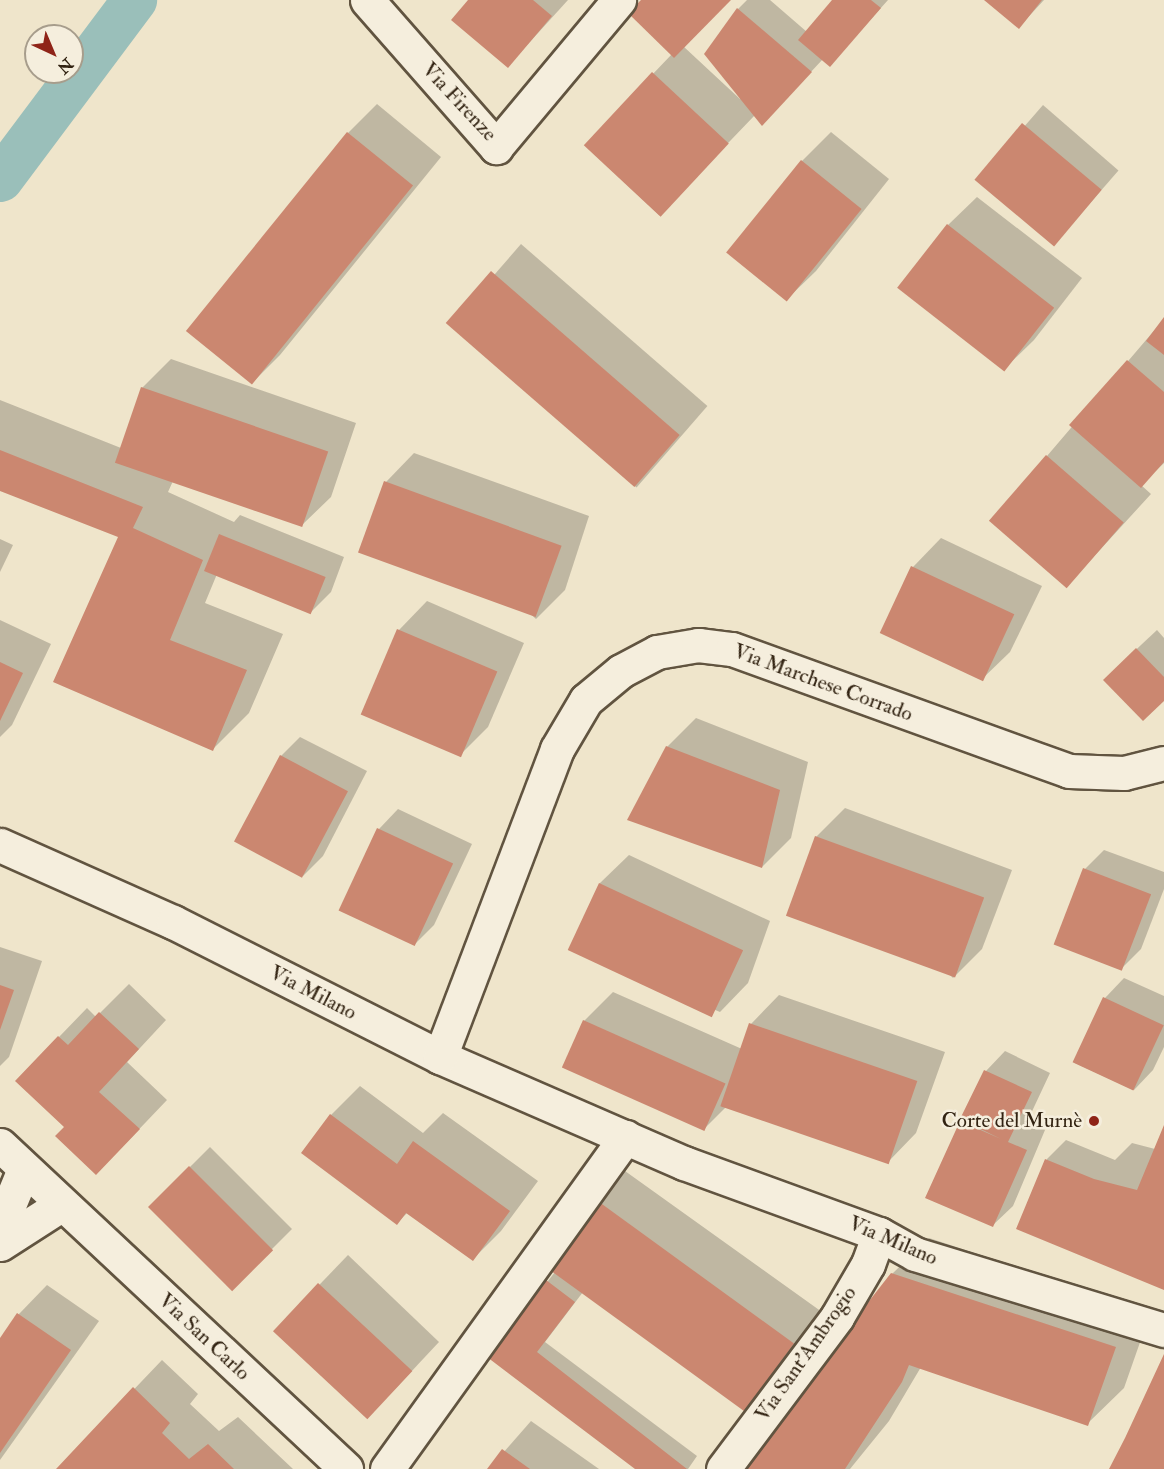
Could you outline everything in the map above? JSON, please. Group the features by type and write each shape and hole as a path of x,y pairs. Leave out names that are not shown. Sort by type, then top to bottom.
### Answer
{"street":[{"name":"Via Firenze","path":"367,0 496,147 619,0"},
{"name":"Via Marchese Corrado","path":"440,1057 557,749 586,700 621,670 657,652 698,645 732,649 1069,771 1124,773 1164,763"},
{"name":"Via Milano","path":"0,845 173,922 440,1057 684,1163 879,1234 915,1254 1164,1330"},
{"path":"387,1469 626,1137"},
{"name":"Via San Carlo","path":"0,1145 61,1205 346,1469"},
{"path":"0,1227 24,1169"},
{"path":"0,1244 61,1205"},
{"name":"Via Sant'Ambrogio","path":"723,1469 837,1317 868,1264 879,1234"}],"building":[{"path":"468,0 533,0 552,16 508,68 451,20"},
{"path":"641,0 731,0 674,58 628,13"},
{"path":"832,0 871,0 881,8 830,67 798,40"},
{"path":"984,0 1042,0 1019,29"},
{"path":"737,8 812,72 762,126 704,54"},
{"path":"652,72 729,144 661,217 584,145"},
{"path":"1022,123 1102,190 1054,247 974,180"},
{"path":"347,132 413,185 252,384 186,331"},
{"path":"801,160 862,209 787,302 726,252"},
{"path":"947,224 1054,308 1004,372 897,288"},
{"path":"491,271 680,435 634,487 446,323"},
{"path":"1164,317 1164,355 1146,341"},
{"path":"1127,360 1164,392 1164,462 1141,488 1069,425"},
{"path":"141,387 328,451 302,527 115,463"},
{"path":"0,450 143,507 133,528 203,560 170,640 247,670 213,751 53,682 118,537 0,491"},
{"path":"1046,455 1124,523 1067,588 989,521"},
{"path":"384,481 562,546 536,617 358,552"},
{"path":"219,534 326,577 311,614 204,571"},
{"path":"911,566 1014,614 983,681 880,633"},
{"path":"397,629 497,672 461,757 361,715"},
{"path":"1136,648 1164,677 1164,701 1143,721 1103,680"},
{"path":"0,662 23,673 0,721"},
{"path":"666,746 780,790 762,868 627,820"},
{"path":"280,755 348,791 302,878 234,842"},
{"path":"377,828 453,863 415,946 339,910"},
{"path":"815,836 984,898 955,977 786,916"},
{"path":"1083,868 1151,894 1122,971 1054,945"},
{"path":"599,883 743,950 712,1017 568,950"},
{"path":"0,985 14,990 0,1030"},
{"path":"1103,997 1164,1025 1133,1091 1073,1062"},
{"path":"99,1012 139,1049 99,1092 140,1129 96,1175 55,1136 64,1127 15,1081 58,1036 68,1045"},
{"path":"583,1020 726,1083 704,1131 562,1068"},
{"path":"749,1023 917,1081 889,1164 720,1106"},
{"path":"984,1070 1032,1092 1008,1142 1027,1150 993,1227 925,1198 960,1121 1001,1139 960,1119"},
{"path":"330,1114 397,1164 413,1141 510,1211 473,1261 406,1213 397,1225 301,1153"},
{"path":"1164,1125 1164,1290 1016,1229 1045,1159 1094,1179 1137,1190"},
{"path":"189,1166 273,1250 232,1291 148,1207"},
{"path":"595,1199 794,1344 745,1412 546,1267"},
{"path":"891,1273 1116,1347 1088,1426 909,1365 902,1382 845,1469 738,1469"},
{"path":"546,1280 575,1302 537,1352 687,1469 635,1469 487,1357"},
{"path":"318,1283 412,1371 367,1419 273,1331"},
{"path":"17,1313 71,1350 0,1453 0,1338"},
{"path":"1164,1354 1164,1469 1109,1469 1125,1438"},
{"path":"133,1387 170,1423 162,1433 189,1459 208,1444 234,1469 56,1469"},
{"path":"502,1449 530,1469 487,1469"}],"waterway":[{"path":"0,179 134,0"}],"place":[{"name":"Corte del Murnè","path":"1094,1121"}]}
